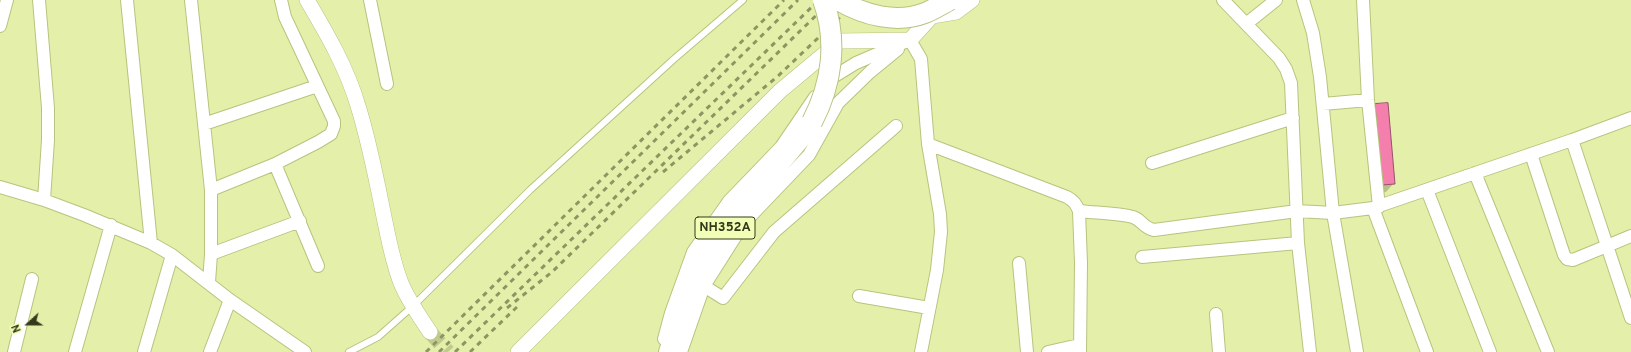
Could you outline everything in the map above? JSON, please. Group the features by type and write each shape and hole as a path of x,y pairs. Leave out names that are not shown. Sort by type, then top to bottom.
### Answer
{"highway":[{"name":"NH352A","path":"669,352 701,266 725,228 803,135 819,108 829,78 832,48 829,19 823,0"},
{"path":"838,0 862,12 888,17 913,16 925,13 950,0"}],"street":[{"path":"0,26 7,0"},
{"path":"39,0 48,108 48,140 44,200"},
{"path":"127,0 151,244"},
{"path":"191,0 211,190 211,254 209,282"},
{"path":"211,190 276,164 318,142 331,134 333,130 334,121 285,16 281,0"},
{"path":"308,0 333,44 358,106 372,158 392,256 401,283 413,306 430,332"},
{"path":"370,0 386,84"},
{"path":"681,352 704,286 744,223 809,155 838,103 870,72 910,40 932,16 938,0"},
{"path":"932,16 956,12 972,0"},
{"path":"1223,0 1278,58 1286,68 1291,83 1298,243 1310,352"},
{"path":"1246,24 1276,0"},
{"path":"1304,0 1313,33 1320,77 1333,213 1357,352"},
{"path":"1363,0 1368,100 1376,208 1428,352"},
{"path":"910,40 921,59 928,144 940,214 941,232 937,270 921,352"},
{"path":"518,352 780,91 840,41 910,40"},
{"path":"661,352 671,313 693,252 729,201 781,147 822,85 856,63 910,40"},
{"path":"204,124 317,86"},
{"path":"1323,104 1368,100"},
{"path":"1152,163 1293,118"},
{"path":"1079,211 1132,217 1140,221 1145,228 1154,230 1297,211 1333,213 1376,208 1631,118"},
{"path":"704,286 723,298 774,232 896,126"},
{"path":"1572,140 1631,318"},
{"path":"928,144 1074,200 1079,211 1081,263 1079,349 1048,352"},
{"path":"1531,154 1564,255 1567,259 1573,260 1631,236"},
{"path":"276,164 318,266"},
{"path":"1475,173 1548,352"},
{"path":"0,187 44,200 111,225 172,255 209,282 230,300 305,352"},
{"path":"1427,190 1490,352"},
{"path":"211,254 300,221"},
{"path":"75,352 111,225"},
{"path":"1142,257 1298,243"},
{"path":"144,352 172,255"},
{"path":"1019,263 1027,352"},
{"path":"14,352 32,279"},
{"path":"860,296 929,308"},
{"path":"210,352 230,300"},
{"path":"1216,314 1219,352"}],"lane":[{"path":"349,352 378,337 413,306 536,184 674,59 743,0"}],"building":[{"path":"1388,103 1395,184 1382,185 1375,104"}],"tunnel":[{"path":"430,332 448,352"}],"railway":[{"path":"426,352 784,0"},
{"path":"439,352 798,0"},
{"path":"455,352 819,0"},
{"path":"507,308 552,272 832,0"},
{"path":"663,172 778,76 858,0"},
{"path":"470,352 518,306"}]}
